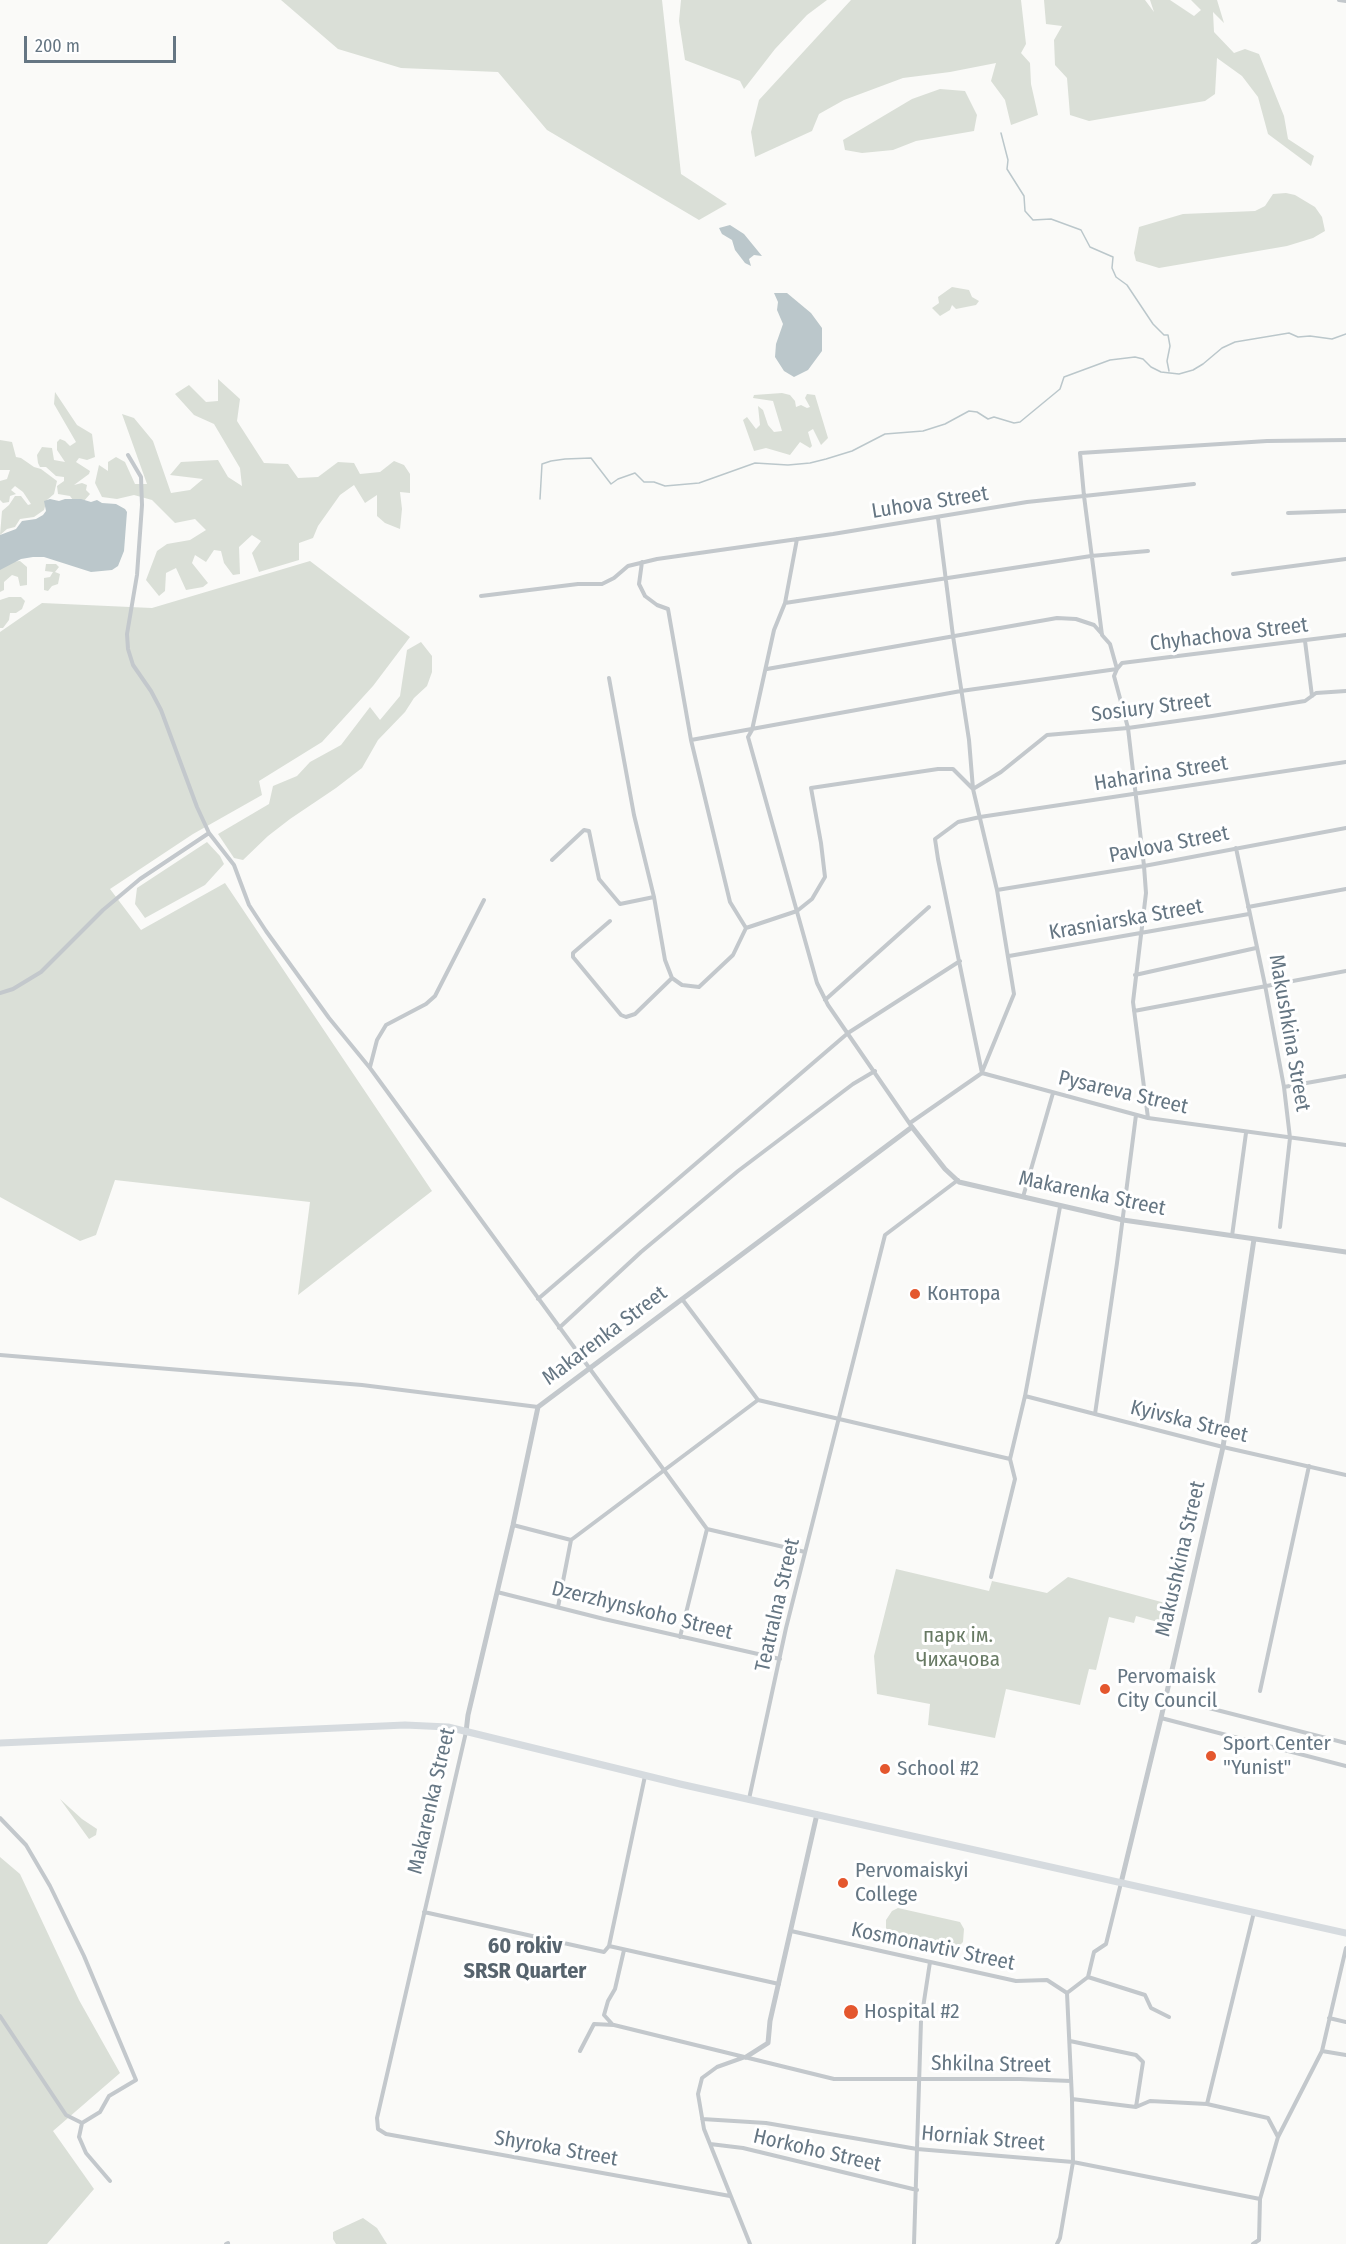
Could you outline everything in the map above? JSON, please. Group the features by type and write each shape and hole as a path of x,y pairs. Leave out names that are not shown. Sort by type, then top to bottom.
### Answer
{"main road":[{"path":"0,1743 405,1725 448,1727 749,1799 1346,1933"}],"street":[{"path":"1339,0 1346,1"},
{"path":"1102,635 1080,453 1267,441 1346,440"},
{"path":"128,455 141,477 142,505 137,575 127,634 132,665 151,691 161,710 197,807 209,833 234,866 249,905 329,1018 370,1067 707,1529 806,1552"},
{"name":"Luhova Street","path":"481,596 578,584 602,584 614,578 628,566 642,562 938,518 1027,502 1194,484"},
{"path":"1288,513 1346,511"},
{"path":"911,1125 982,1072 1014,994 997,890 973,789 969,740 938,518"},
{"path":"797,539 785,603 774,630 752,730 748,737 817,983 825,1000 911,1125 945,1169 958,1180"},
{"path":"785,603 1091,556 1148,551"},
{"path":"1233,574 1346,559"},
{"path":"642,562 639,584 645,596 668,609 691,740 730,902 746,928"},
{"path":"766,669 1057,618 1076,619 1094,625 1110,644 1117,669 1114,676 1128,728 1137,793 1146,893 1143,932 1133,989 1148,1118"},
{"name":"Chyhachova Street","path":"691,740 962,692 1117,669 1122,663 1346,634"},
{"path":"1305,641 1312,696"},
{"path":"609,678 634,815 654,897 665,960 672,978 682,985 699,987 733,955 746,928 797,911 812,899 825,877 811,788 938,769 953,769 973,789"},
{"name":"Sosiury Street","path":"973,789 1001,772 1047,735 1128,728 1305,701 1316,693 1346,692"},
{"name":"Haharina Street","path":"960,961 935,839 958,822 1346,762"},
{"name":"Pavlova Street","path":"997,890 1144,866 1346,828"},
{"path":"552,860 584,830 589,831 599,879 620,904 654,897"},
{"path":"0,993 13,989 41,972 103,910 140,879 209,833"},
{"name":"Makushkina Street","path":"1236,848 1265,985 1284,1088 1290,1138 1280,1227"},
{"path":"1248,907 1346,889"},
{"path":"370,1067 377,1040 386,1025 415,1010 435,996 483,900"},
{"path":"825,1000 929,907"},
{"name":"Krasniarska Street","path":"1009,956 1249,914"},
{"path":"610,921 573,953 573,957 621,1015 626,1017 635,1014 672,978"},
{"path":"1135,975 1256,948"},
{"path":"538,1299 848,1033 960,961 982,1072"},
{"path":"1134,1011 1346,971"},
{"path":"559,1328 641,1252 738,1171 853,1084 875,1071"},
{"name":"Pysareva Street","path":"982,1072 1148,1118 1346,1145"},
{"path":"1284,1088 1346,1076"},
{"path":"1023,1197 1053,1093"},
{"path":"1095,1414 1136,1115"},
{"name":"Makarenka Street","path":"378,2129 377,2118 513,1526 538,1407 911,1125"},
{"path":"1232,1236 1246,1133"},
{"name":"Makarenka Street","path":"958,1180 1123,1221 1346,1252"},
{"name":"Teatralna Street","path":"749,1799 819,1490 840,1418 885,1235 958,1180"},
{"path":"991,1576 1015,1479 1010,1459 1025,1396 1060,1207"},
{"name":"Makushkina Street","path":"1121,1883 1223,1447 1254,1239"},
{"path":"682,1299 758,1401 840,1418 1010,1459"},
{"path":"0,1355 362,1385 538,1407"},
{"name":"Kyivska Street","path":"1025,1396 1223,1447 1346,1475"},
{"path":"558,1607 571,1540 758,1401"},
{"path":"1260,1691 1309,1466"},
{"path":"513,1526 571,1540"},
{"path":"680,1637 707,1529"},
{"name":"Dzerzhynskoho Street","path":"497,1592 780,1659"},
{"path":"1166,1697 1346,1743"},
{"path":"1161,1719 1346,1766"},
{"path":"424,1912 604,1952 609,1947 645,1775"},
{"path":"750,2244 710,2144 702,2119 698,2094 702,2078 717,2067 746,2057 768,2043 770,2021 817,1814"},
{"path":"0,1818 26,1845 50,1886 84,1956 136,2080 109,2096 100,2112 82,2122 79,2137 86,2153 110,2181"},
{"path":"1071,2081 1067,1993 1088,1977 1094,1952 1106,1944 1121,1883"},
{"path":"1207,2104 1254,1912"},
{"name":"Kosmonavtiv Street","path":"791,1931 1016,1981 1047,1980 1067,1993"},
{"path":"609,1947 779,1984"},
{"path":"1253,2244 1259,2240 1260,2199 1278,2137 1322,2051 1346,1948"},
{"path":"614,2025 604,2015 615,1989 624,1950"},
{"path":"914,2244 921,2021 930,1962"},
{"path":"1088,1977 1144,1995 1151,2008 1169,2017"},
{"path":"0,2016 66,2115 82,2122"},
{"path":"1329,2018 1346,2022"},
{"path":"580,2051 594,2024 614,2025"},
{"name":"Shkilna Street","path":"614,2025 834,2079 1071,2081 1072,2099 1136,2107 1150,2100 1207,2104 1268,2118 1278,2137"},
{"path":"1070,2041 1136,2055 1143,2062 1136,2107"},
{"path":"1322,2051 1346,2055"},
{"path":"1057,2244 1060,2238 1072,2162 1072,2099"},
{"name":"Horniak Street","path":"702,2119 766,2123 916,2149 1072,2162 1260,2199"},
{"name":"Shyroka Street","path":"378,2129 387,2134 730,2196"},
{"name":"Horkoho Street","path":"710,2144 742,2148 917,2190"}],"green space":[{"path":"281,0 662,0 681,174 727,204 699,220 547,130 498,72 401,68 338,49"},
{"path":"681,0 827,0 807,15 775,49 744,89 740,81 685,60 679,21"},
{"path":"851,0 1021,0 1026,44 1021,53 1030,63 1031,84 1038,115 1011,125 1005,100 991,81 996,63 903,78 844,100 819,114 812,131 755,157 751,132 759,100"},
{"path":"1044,0 1145,0 1154,12 1150,0 1170,0 1194,16 1201,10 1191,0 1217,0 1224,23 1213,12 1214,32 1234,53 1245,49 1259,54 1284,116 1288,139 1314,156 1311,166 1268,134 1258,97 1242,76 1217,58 1215,94 1205,101 1089,121 1070,115 1067,78 1055,65 1054,40 1062,26 1046,24"},
{"path":"940,89 965,91 977,115 974,131 916,141 893,150 862,153 845,150 843,140 912,99"},
{"path":"1273,194 1295,195 1315,207 1322,217 1325,231 1313,238 1287,246 1159,268 1136,261 1134,253 1139,227 1183,214 1255,211 1265,206"},
{"path":"952,287 969,290 972,297 979,301 976,305 956,309 952,305 950,310 940,316 932,308 939,303 938,297"},
{"path":"218,379 240,399 237,421 264,463 288,464 298,478 318,477 338,462 354,463 360,474 380,472 394,461 404,465 410,474 410,493 400,492 402,509 400,529 385,523 377,516 377,495 365,503 354,485 340,495 318,526 313,538 299,543 299,560 259,572 252,553 261,541 252,535 239,547 240,574 233,575 224,563 221,551 214,550 206,562 195,555 192,563 208,583 203,587 186,590 176,568 166,573 165,591 159,596 146,580 157,551 167,544 190,540 206,530 195,519 175,523 152,500 134,495 117,499 102,497 95,483 99,465 108,471 108,462 116,457 125,462 135,484 147,484 122,414 134,418 153,441 171,493 190,490 203,479 170,475 181,462 218,460 228,477 242,486 240,468 214,424 194,415 175,394 189,385 206,402 218,401"},
{"path":"55,392 77,425 92,434 95,457 87,460 79,458 76,462 90,471 74,485 82,483 87,485 86,490 90,494 84,501 73,500 70,496 58,494 57,486 64,481 64,477 56,476 46,467 40,467 38,463 37,455 42,447 52,448 54,460 65,462 57,450 57,442 60,439 70,446 76,442 54,404"},
{"path":"782,393 790,395 796,407 801,405 807,408 810,407 805,398 807,394 815,395 828,438 821,445 813,429 808,432 812,446 810,448 800,442 790,455 766,448 754,451 743,420 747,417 756,429 760,425 758,406 763,410 768,425 774,432 782,431 773,401 753,398 754,395"},
{"path":"0,440 12,442 16,457 41,469 57,481 54,494 47,500 44,510 34,517 20,519 15,527 7,529 0,535 2,511 15,496 21,496 28,505 31,504 23,492 15,486 11,490 16,494 10,496 9,502 3,503 0,500 0,481 7,479 10,470 0,470"},
{"path":"20,561 27,567 27,585 20,586 18,577 12,575 4,582 4,590 0,592 0,566"},
{"path":"310,561 410,637 373,686 322,742 259,781 262,795 193,834 110,889 141,930 225,883 432,1191 298,1295 310,1202 115,1180 96,1235 80,1241 0,1197 0,632 42,603 152,608"},
{"path":"46,564 56,564 59,567 55,572 60,574 58,584 52,586 48,591 44,590 44,578 50,577 53,572 45,571"},
{"path":"21,597 25,601 22,609 16,613 10,613 9,620 3,628 0,628 0,600"},
{"path":"421,642 432,656 432,672 427,686 378,740 362,768 268,836 243,860 234,858 218,834 269,804 273,786 297,776 310,762 341,745 370,707 380,720 400,696 407,650"},
{"path":"207,842 224,864 205,885 145,918 135,904 137,888"},
{"name":"парк ім. Чихачова","path":"896,1569 989,1591 992,1581 1047,1593 1068,1577 1169,1604 1165,1624 1136,1616 1134,1623 1109,1617 1096,1670 1089,1669 1080,1705 1006,1689 995,1738 928,1725 930,1704 877,1694 874,1656"},
{"path":"60,1799 97,1829 96,1835 89,1839"},
{"path":"0,1857 20,1874 79,2000 120,2073 53,2131 94,2189 47,2244 0,2244"},
{"path":"898,1908 960,1922 964,1929 963,1942 953,1952 890,1941 886,1934 886,1920 892,1911"},
{"path":"363,2218 377,2228 387,2244 336,2244 333,2232"}],"shaded area":[{"path":"730,225 744,234 762,256 754,255 749,259 751,266 745,263 735,250 732,240 722,234 719,228"},
{"path":"774,293 787,293 811,313 822,328 822,351 808,370 794,377 784,371 775,357 776,344 783,324 777,310 778,302"},
{"path":"50,499 59,501 81,499 91,502 97,500 102,503 116,504 125,509 127,512 124,551 118,566 112,570 91,572 44,557 33,557 21,559 0,570 0,535 16,529 22,521 36,519 43,515 46,511 44,501"}],"waterway":[{"path":"1001,133 1008,160 1007,169 1024,196 1025,211 1033,220 1051,219 1081,230 1090,247 1113,257 1112,268 1116,277 1127,285 1153,324 1164,335 1168,335 1169,371"},
{"path":"540,499 542,464 551,461 591,458 611,484 635,473 644,482 654,482 665,486 699,483 755,463 788,465 826,459 852,451 885,434 923,431 945,424 969,411 977,412 988,419 994,417 1014,423 1020,422 1060,389 1064,377 1110,360 1135,357 1143,359 1151,367 1161,372 1179,374 1193,370 1222,348 1235,342 1289,333 1298,337 1332,339 1346,334"}],"place":[{"name":"Контора","path":"915,1294"},
{"name":"Pervomaisk City Council","path":"1105,1689"},
{"name":"Sport Center \"Yunist\"","path":"1211,1756"},
{"name":"School #2","path":"885,1769"},
{"name":"Pervomaiskyi College","path":"843,1883"},
{"name":"Hospital #2","path":"851,2012"}],"district":[{"name":"60 rokiv SRSR Quarter","path":"525,1960"}]}
